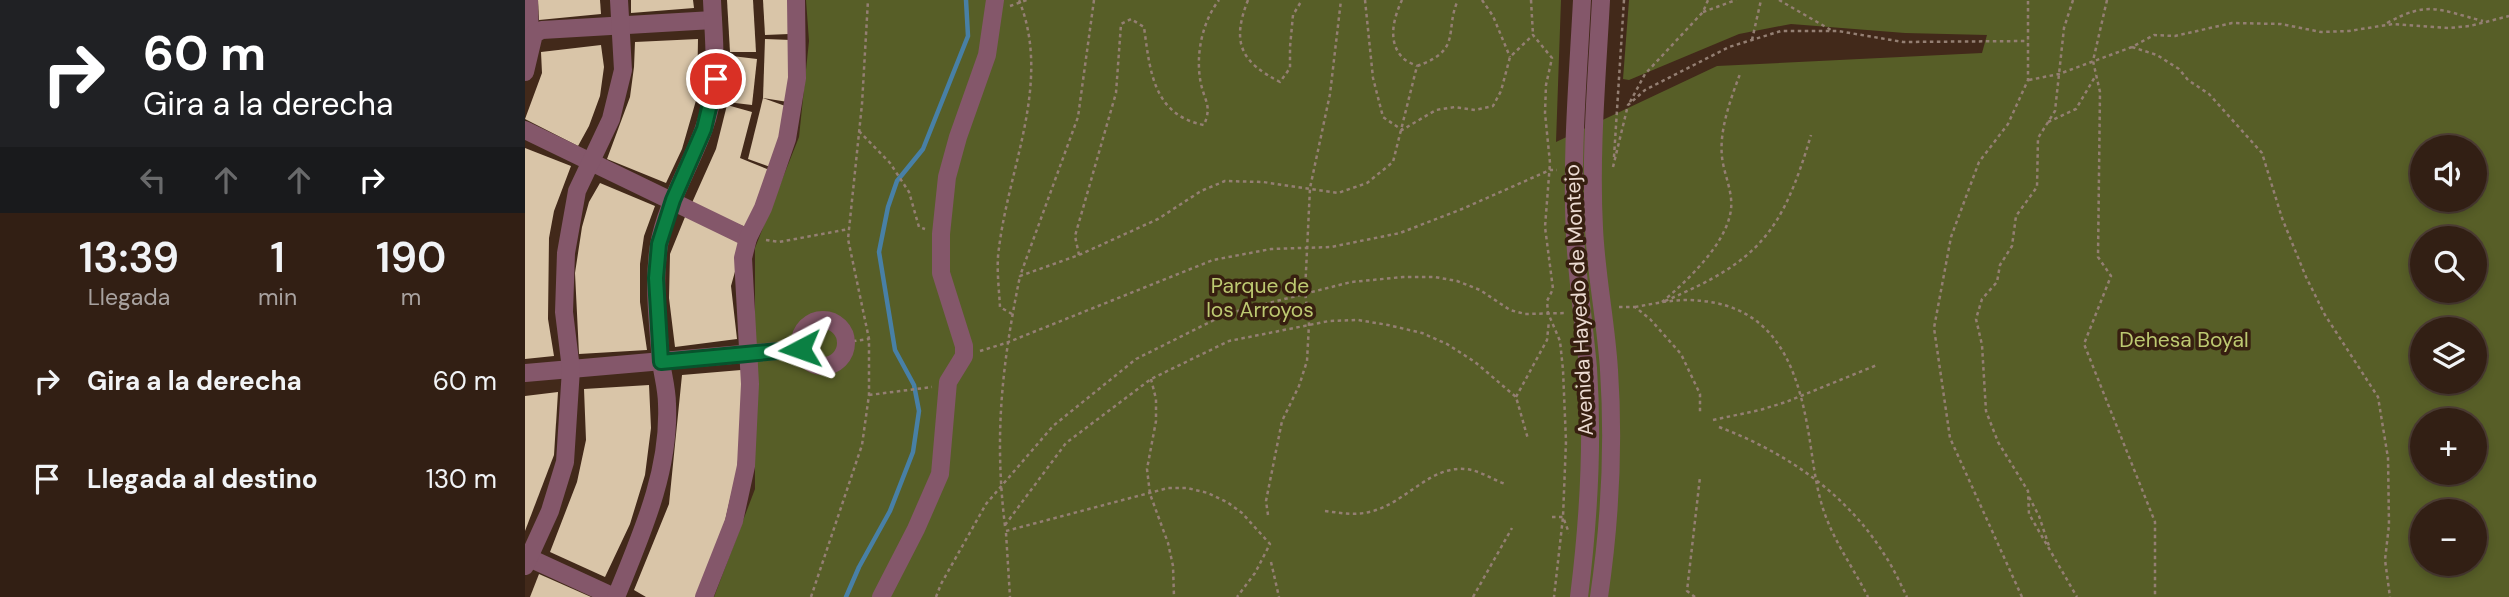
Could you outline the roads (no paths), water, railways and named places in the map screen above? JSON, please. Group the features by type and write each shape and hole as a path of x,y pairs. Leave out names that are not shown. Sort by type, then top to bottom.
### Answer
{"street":[{"path":"619,0 623,70 611,119 577,191 566,253 564,312 571,369 565,462 550,511 526,560 615,597 645,526 662,471 667,404 661,362 656,278 659,244 673,200 704,129 716,79 712,0"},
{"path":"704,597 734,521 746,466 750,384 746,353 743,258 748,238 763,208 787,139 797,78 796,0"},
{"path":"881,597 916,529 940,474 949,382 964,356 964,346 941,274 941,234 947,177 987,55 995,0"},
{"path":"1579,597 1587,504 1589,434 1588,370 1575,235 1575,132 1582,0"},
{"name":"Avenida Hayedo de Montejo","path":"1599,597 1608,504 1611,433 1609,370 1594,229 1593,167 1601,0"},
{"path":"525,72 528,12"},
{"path":"528,43 534,33 542,30 713,20"},
{"path":"525,130 748,238"},
{"path":"820,320 835,323 846,342 842,356 830,365 822,366 808,361 800,349 806,327 820,320"},
{"path":"525,373 800,349"}],"waterway":[{"path":"846,597 890,511 913,452 919,411 914,385 895,350 879,252 888,207 897,181 923,149 968,36 966,0"}],"park label":[{"name":"Parque de los Arroyos","path":"1260,298"},
{"name":"Dehesa Boyal","path":"2184,340"}]}
